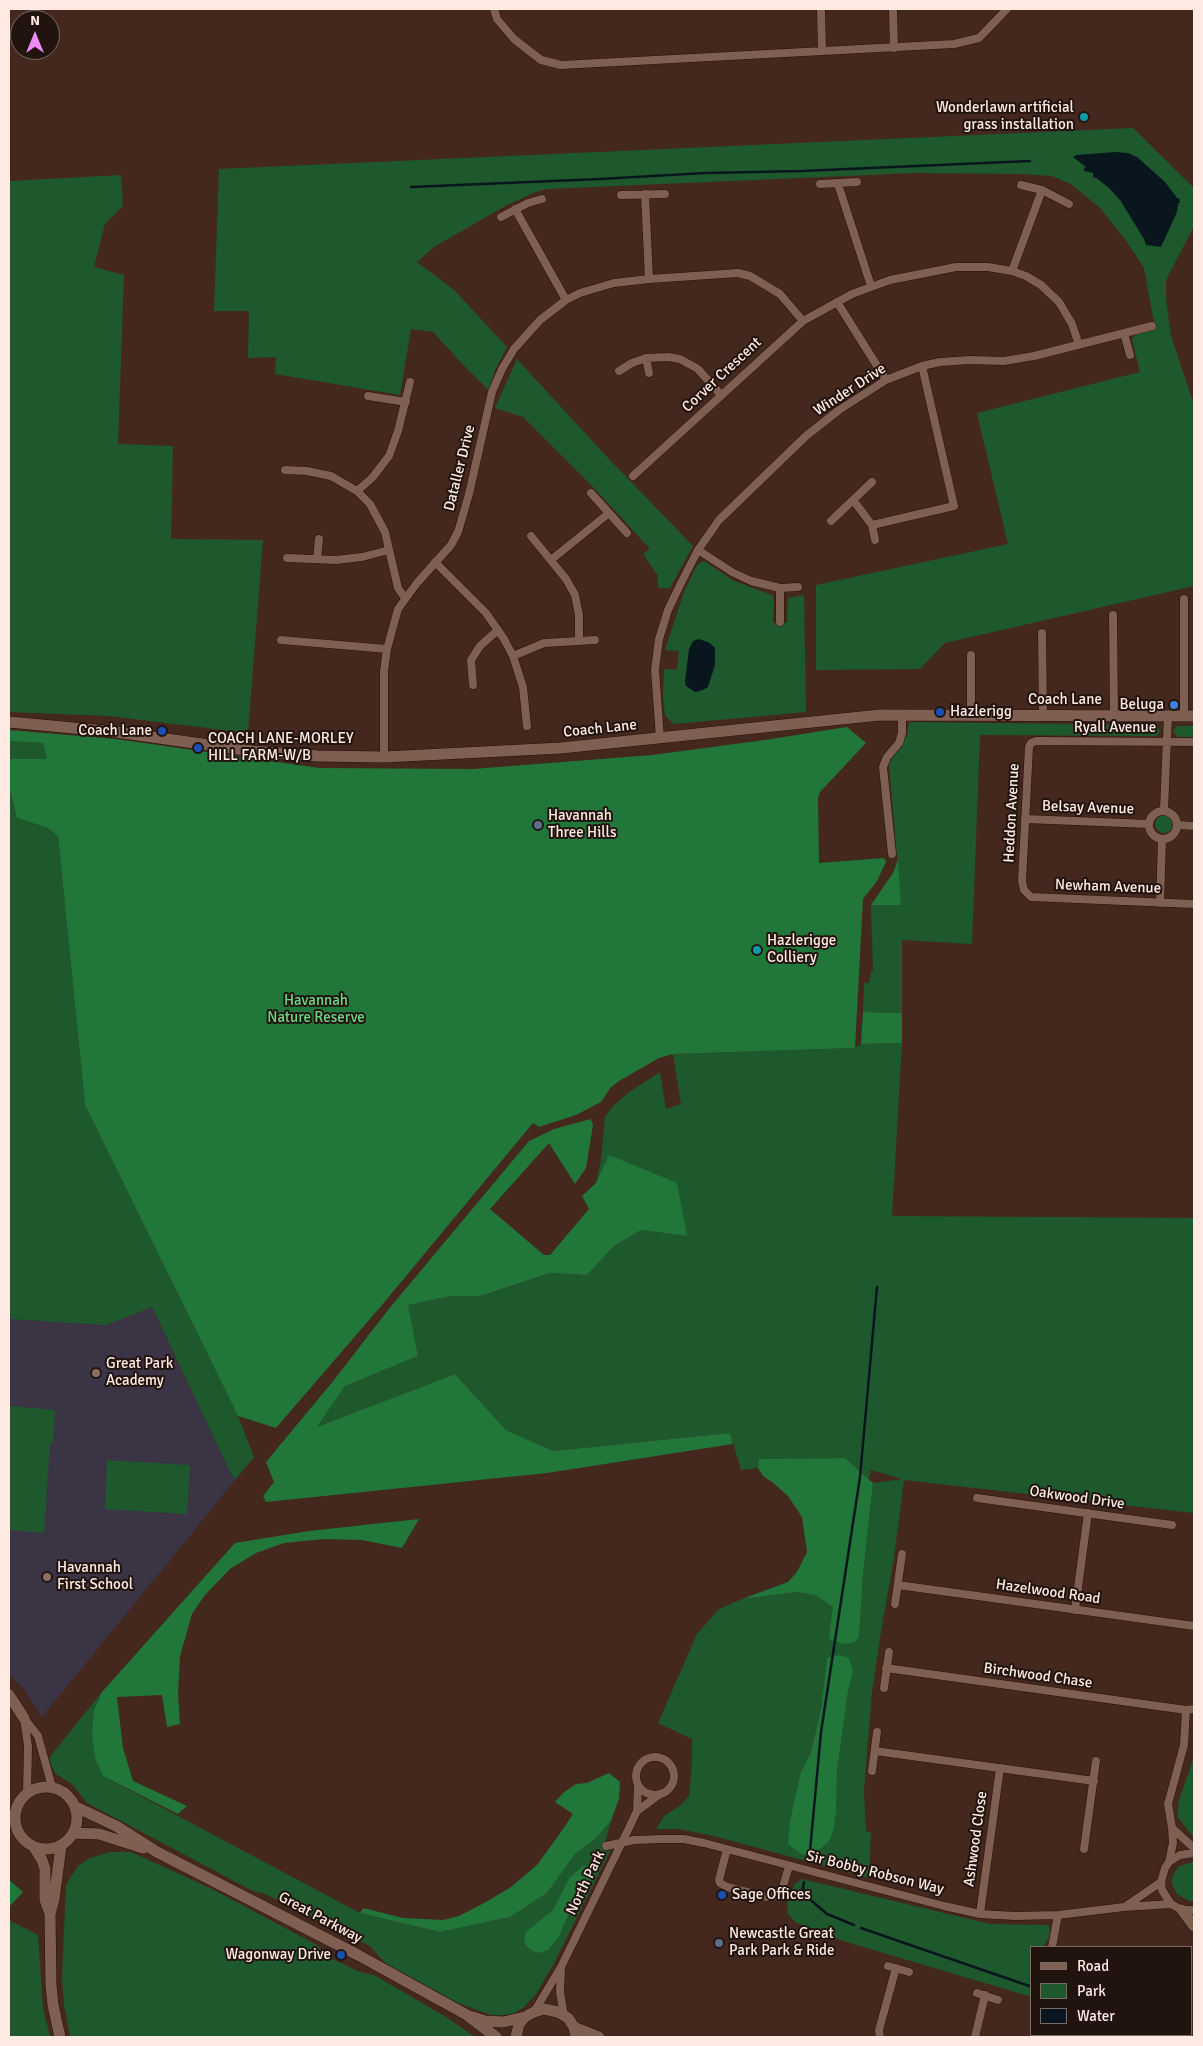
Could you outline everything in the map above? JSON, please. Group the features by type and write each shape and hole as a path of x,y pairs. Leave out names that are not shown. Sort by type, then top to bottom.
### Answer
{"street":[{"path":"494,9 497,19 514,39 541,60 562,65 954,44 979,38 1007,9"},
{"path":"821,9 822,51"},
{"path":"893,9 894,48"},
{"path":"820,184 857,182"},
{"path":"838,184 871,286"},
{"path":"1021,185 1042,190 1069,204"},
{"path":"1012,271 1042,190"},
{"path":"645,194 649,279"},
{"path":"621,195 665,194"},
{"path":"501,217 528,203 542,199"},
{"path":"515,209 566,300"},
{"name":"Corver Crescent","path":"633,476 803,321 837,302 871,286 890,280 956,267 988,267 1012,271 1026,276 1041,285 1059,302 1072,324 1079,345"},
{"name":"Dataller Drive","path":"384,757 384,671 387,648 398,609 405,598 451,545 458,532 469,494 492,392 502,369 514,349 530,330 546,314 566,300 580,293 614,283 738,273 750,276 780,294 803,321"},
{"path":"837,302 886,380"},
{"name":"Winder Drive","path":"660,738 654,670 659,639 668,610 698,550 719,520 806,436 839,410 886,380 922,366 940,362 1019,358 1152,326"},
{"path":"1124,333 1130,356"},
{"path":"619,371 632,363 646,358 668,357 686,361 698,369 721,395"},
{"path":"646,358 648,373"},
{"path":"872,525 954,506 922,366"},
{"path":"357,491 372,478 389,456 406,402 410,382"},
{"path":"368,396 406,402"},
{"path":"284,470 307,471 331,476 357,491 370,504 385,532 398,588 405,598"},
{"path":"831,520 872,482"},
{"path":"590,493 627,533"},
{"path":"853,500 872,525 875,540"},
{"path":"551,560 609,513"},
{"path":"531,536 566,579 575,595 579,615 579,641"},
{"path":"317,559 319,539"},
{"path":"287,558 336,560 362,557 389,550"},
{"path":"698,550 751,582 780,588 798,586"},
{"path":"435,562 486,613 513,656 522,687 527,726"},
{"path":"780,588 780,622"},
{"path":"1184,599 1189,716"},
{"path":"1113,615 1114,716"},
{"path":"473,685 471,660 480,646 498,630"},
{"path":"1042,633 1043,716"},
{"path":"281,640 387,648"},
{"path":"513,656 544,643 596,640"},
{"path":"971,655 972,715"},
{"path":"892,854 883,767 887,757 899,743 902,733 902,715"},
{"name":"Coach Lane","path":"9,722 98,730 252,751 318,756 384,757 561,748 836,718 902,715 1189,716"},
{"path":"1164,810 1168,715"},
{"name":"Ryall Avenue","path":"1036,742 1194,742"},
{"name":"Heddon Avenue","path":"1024,890 1022,881 1029,747 1036,742"},
{"path":"1164,810 1176,817 1178,825 1171,838 1162,840 1154,836 1150,831 1149,824 1150,818 1156,812 1164,810"},
{"name":"Belsay Avenue","path":"1026,819 1149,824"},
{"path":"1178,825 1194,826"},
{"path":"1160,903 1162,840"},
{"name":"Newham Avenue","path":"1024,890 1030,897 1194,904"},
{"name":"Oakwood Drive","path":"977,1498 1172,1525"},
{"path":"1075,1610 1088,1513"},
{"path":"895,1604 902,1554"},
{"name":"Hazelwood Road","path":"898,1585 1194,1626"},
{"path":"884,1688 888,1652"},
{"name":"Birchwood Chase","path":"886,1668 1190,1710"},
{"path":"9,1695 38,1736 52,1787 39,1788 9,1802"},
{"path":"1169,1862 1172,1828 1168,1804 1169,1794 1184,1745 1190,1710"},
{"path":"19,1834 15,1815 16,1808 25,1795 28,1746 24,1718"},
{"path":"872,1771 877,1732"},
{"path":"875,1751 1094,1781"},
{"name":"North Park","path":"529,2015 561,1967 637,1811 638,1786 636,1774 641,1763 651,1757 665,1760 670,1764 674,1776 670,1788 637,1811"},
{"path":"1084,1849 1096,1761"},
{"name":"Ashwood Close","path":"980,1914 1000,1768"},
{"path":"638,1786 648,1794 660,1794"},
{"name":"Great Parkway","path":"52,1787 64,1792 76,1807 116,1826 157,1852 358,1954 467,2015 496,2037"},
{"path":"34,1847 47,1849 61,1846 74,1833 77,1820 76,1807"},
{"path":"9,1828 34,1847 42,1860 45,1869 45,1900 50,1914"},
{"path":"1172,1828 1194,1848"},
{"name":"Great Parkway","path":"74,1833 99,1834 157,1852"},
{"name":"Sir Bobby Robson Way","path":"606,1846 640,1840 673,1839 704,1843 980,1914 1015,1916 1058,1915 1124,1907 1171,1904"},
{"path":"60,2037 51,1985 50,1914 54,1899 61,1846"},
{"path":"727,1849 719,1880 720,1884 728,1887 767,1897 777,1896 782,1890 789,1866"},
{"path":"1194,1853 1180,1855 1169,1862 1165,1868 1162,1882 1166,1897 1171,1904 1182,1910 1194,1926"},
{"name":"Sir Bobby Robson Way","path":"1124,1907 1162,1882"},
{"path":"1182,1910 1194,1910"},
{"path":"1052,1946 1058,1915"},
{"path":"888,1966 909,1972"},
{"name":"North Park","path":"561,1967 560,1992 564,2016"},
{"path":"880,2037 879,2030 896,1968"},
{"path":"976,1993 998,2000"},
{"path":"975,2037 985,1995"},
{"name":"Great Parkway","path":"467,2015 485,2021 503,2022 549,2009 564,2016"},
{"path":"516,2037 519,2024 529,2015"},
{"path":"564,2016 575,2032 599,2037"}],"shaded area":[{"name":"Great Park Academy","path":"9,1252 143,1289 231,1474 236,1479 42,1717 23,1688 9,1675"}],"green space":[{"path":"1133,128 1194,188 1194,226 1166,280 1166,298 1171,336 1194,405 1194,586 945,643 920,669 816,670 816,585 1008,544 977,413 1140,372 1132,339 1137,333 1155,328 1144,268 1125,239 1100,208 1071,184 1052,176 915,173 547,189 535,192 507,205 434,247 417,262 454,290 507,347 495,370 489,390 433,332 411,329 400,395 275,374 276,357 248,358 249,311 214,311 219,169"},
{"path":"121,175 123,206 105,224 94,267 124,275 118,444 173,446 171,539 263,540 248,733 109,716 9,712 9,181"},
{"path":"517,359 608,458 693,546 670,588 658,588 658,576 643,554 650,549 595,489 523,417 495,408"},
{"path":"704,561 734,581 772,595 774,600 773,623 787,623 788,598 804,595 806,712 674,724 665,716 663,693 664,669 677,670 679,651 665,650 684,592 697,565"},
{"path":"909,722 1156,725 1160,731 1157,736 980,735 972,944 902,940 902,1013 863,1012 864,983 869,983 871,972 873,971 871,905 901,904 889,764 907,735"},
{"path":"1177,726 1194,726 1194,737 1178,737 1173,731"},
{"name":"Havannah Nature Reserve","path":"847,727 866,743 820,792 818,798 819,863 884,858 886,862 877,881 863,899 855,1048 673,1054 659,1058 619,1081 611,1087 601,1102 576,1115 539,1127 533,1123 382,1305 276,1428 238,1416 85,1105 58,836 48,828 17,818 9,787 9,759 47,759 43,743 9,741 9,730 116,739 319,768 473,769 652,755"},
{"path":"9,741 43,743 48,760 9,759"},
{"path":"9,787 17,818 48,828 58,835 85,1105 238,1416 254,1457 236,1479 231,1474 152,1307 106,1325 11,1319 9,1307"},
{"path":"1164,815 1170,818 1173,824 1170,830 1164,833 1158,830 1155,824 1158,818"},
{"path":"898,859 901,905 871,905 893,873"},
{"path":"863,1012 902,1013 902,1043 861,1044"},
{"path":"902,1043 892,1216 1194,1218 1194,1513 904,1480 894,1558 872,1692 864,1791 866,1831 871,1833 869,1878 714,1836 679,1829 656,1829 664,1816 681,1805 689,1796 692,1763 692,1739 658,1723 697,1634 719,1609 742,1599 797,1592 815,1595 833,1607 859,1637 863,1575 873,1483 902,1479 871,1470 869,1479 845,1458 759,1459 758,1468 741,1470 730,1433 553,1451 506,1430 455,1374 317,1427 345,1386 418,1356 407,1305 451,1296 480,1296 550,1273 587,1275 614,1246 641,1230 687,1236 596,1183 601,1161 605,1117 612,1107 628,1093 660,1072 666,1109 681,1104 673,1054 855,1048 861,1044","holes":["827,1658 853,1672 848,1691 837,1771 836,1813 830,1840 801,1772 811,1752 821,1710"]},
{"path":"591,1119 593,1125 586,1168 575,1184 549,1143 490,1209 544,1255 550,1255 589,1209 582,1196 596,1183 609,1155 677,1183 687,1236 641,1230 614,1246 587,1275 550,1273 480,1296 451,1296 408,1305 418,1356 345,1386 317,1427 455,1374 506,1430 553,1451 730,1433 733,1444 547,1473 266,1502 263,1496 274,1482 266,1462 334,1380 388,1310 529,1141 554,1129"},
{"path":"9,1406 55,1410 53,1443 50,1443 44,1533 9,1530"},
{"path":"845,1458 873,1483 863,1575 859,1637 855,1642 845,1644 829,1640 833,1607 815,1595 797,1592 742,1599 788,1582 797,1572 807,1552 802,1517 788,1496 763,1476 758,1468 759,1459"},
{"path":"107,1460 190,1465 187,1514 105,1509"},
{"path":"419,1519 402,1548 362,1540 323,1539 284,1543 256,1553 230,1569 205,1595 192,1614 180,1656 178,1693 180,1724 167,1727 162,1695 117,1697 123,1748 133,1781 187,1806 178,1814 103,1776 95,1758 92,1733 94,1710 102,1692 235,1543 309,1531"},
{"path":"839,1655 849,1658 853,1672 848,1691 837,1771 836,1813 833,1831 830,1840 816,1853 803,1855 788,1844 790,1821 801,1772 811,1752 821,1710 827,1658"},
{"path":"102,1692 94,1710 103,1776 360,1913 440,1932 510,1917 547,1893 575,1854 594,1840 611,1821 604,1847 610,1851 552,1967 536,1994 523,2008 512,2014 494,2016 458,2003 385,1963 370,1946 263,1893 255,1892 87,1803 72,1784 56,1774 49,1758"},
{"path":"1194,1750 1194,1838 1177,1816 1179,1800 1192,1763"},
{"path":"609,1773 620,1782 619,1799 611,1821 594,1840 575,1854 547,1893 510,1917 440,1932 360,1913 363,1908 403,1918 443,1920 459,1916 486,1902 511,1887 537,1865 561,1832 573,1814 555,1802 563,1793 576,1784 587,1783"},
{"path":"110,1852 131,1852 212,1889 317,1945 328,1957 360,1972 374,1975 446,2017 475,2037 70,2037 62,1979 66,1885 78,1866 90,1858"},
{"path":"1194,1862 1194,1901 1189,1901 1177,1894 1172,1885 1172,1880 1179,1866"},
{"path":"583,1866 593,1867 593,1873 590,1881 572,1907 558,1938 548,1950 539,1953 533,1951 527,1947 524,1940 526,1932 553,1910 570,1877"},
{"path":"802,1879 990,1924 1048,1925 1050,1928 1049,1937 1044,1946 1030,1946 1030,1996 840,1940 795,1922 788,1914 787,1901 795,1884"},
{"path":"9,1880 23,1892 9,1907"},
{"path":"9,1920 38,1935 43,2008 50,2037 9,2037"}],"water":[{"path":"1128,153 1137,157 1165,182 1177,198 1179,198 1180,203 1178,203 1177,212 1161,247 1146,245 1120,200 1109,188 1095,177 1093,178 1093,173 1084,171 1086,167 1073,157 1076,155"},
{"path":"699,639 710,643 715,648 715,665 708,687 695,692 686,686 685,681 689,649 693,641"}],"waterway":[{"path":"411,187 705,173 802,171 1030,161"},
{"path":"809,1862 821,1732 860,1477 877,1287"},
{"path":"804,1882 803,1889 806,1896 827,1914 854,1925"},
{"path":"861,1928 1030,1986"}],"place":[{"name":"Wonderlawn artificial grass installation","path":"1084,117"},
{"name":"Beluga","path":"1174,705"},
{"name":"Hazlerigg","path":"940,712"},
{"name":"Coach Lane","path":"162,731"},
{"name":"COACH LANE-MORLEY HILL FARM-W/B","path":"198,748"},
{"name":"Havannah Three Hills","path":"538,825"},
{"name":"Hazlerigge Colliery","path":"757,950"},
{"name":"Great Park Academy","path":"96,1373"},
{"name":"Havannah First School","path":"47,1577"},
{"name":"Sage Offices","path":"722,1895"},
{"name":"Newcastle Great Park Park & Ride","path":"719,1943"},
{"name":"Wagonway Drive","path":"341,1955"}]}
